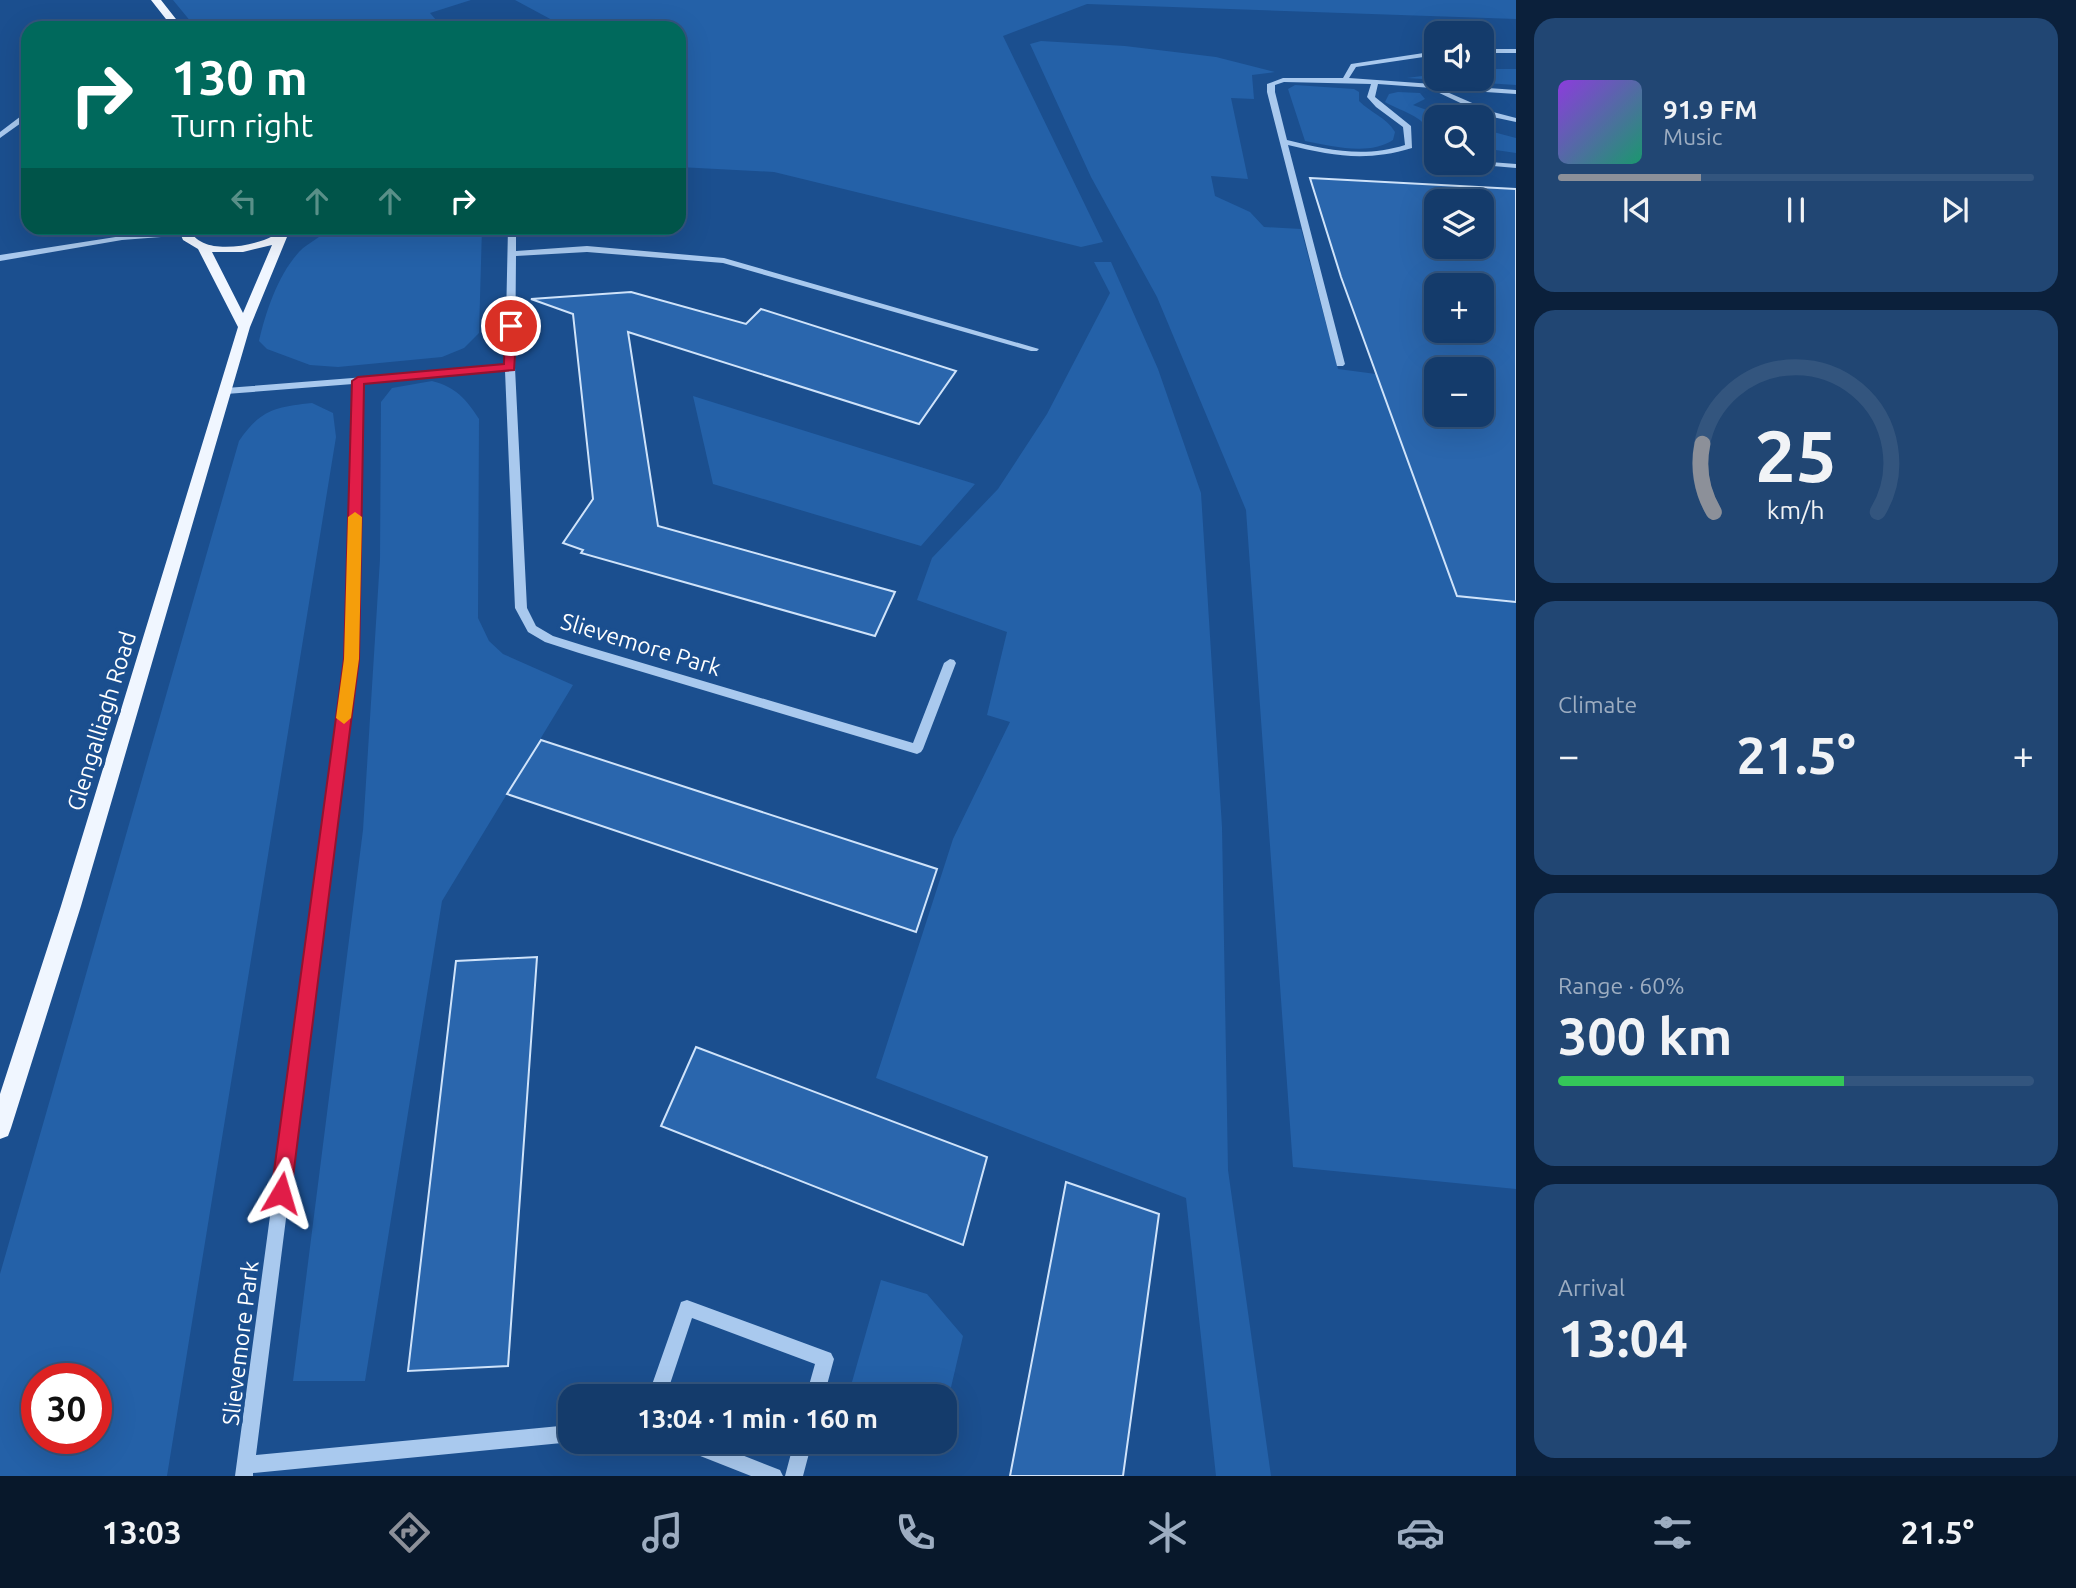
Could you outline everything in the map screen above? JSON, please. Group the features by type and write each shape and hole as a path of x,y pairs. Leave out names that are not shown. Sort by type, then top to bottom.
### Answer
{"main road":[{"path":"156,0 172,21"},
{"path":"186,235 189,240 203,247 228,250 247,248 282,236"},
{"name":"Glengalliagh Road","path":"0,1128 71,906 244,327 282,236"},
{"path":"203,247 244,327"}],"street":[{"path":"1494,51 1516,51"},
{"path":"1345,80 1353,65 1424,55"},
{"path":"1340,364 1271,84 1283,80 1345,80 1424,86"},
{"path":"1283,141 1345,155 1385,155 1409,146 1408,126 1377,106 1371,97 1375,83"},
{"path":"1438,91 1491,114 1516,120"},
{"path":"1494,91 1516,92"},
{"path":"0,136 21,120"},
{"path":"1494,164 1516,166"},
{"path":"0,258 145,235"},
{"name":"Slievemore Park","path":"512,235 510,368 521,608 532,629 549,639 583,650 917,749 950,663"},
{"path":"513,254 587,250 724,261 1034,349"},
{"path":"226,391 510,368"},
{"name":"Slievemore Park","path":"245,1471 351,659 358,381"},
{"path":"661,1384 687,1308 825,1359 818,1384"},
{"path":"245,1471 558,1435"},
{"path":"717,1454 774,1476"},
{"path":"794,1476 800,1454"}],"shaded area":[{"path":"173,0 471,0 430,13 437,21 190,21"},
{"path":"515,0 1516,0 1516,19 1087,4 1003,36 1103,242 1081,247 774,172 686,167 686,21 554,21"},
{"path":"1041,41 1125,46 1216,57 1275,72 1252,75 1254,99 1231,98 1248,179 1211,176 1215,196 1250,212 1264,227 1301,229 1338,369 1376,374 1457,595 1516,602 1516,1189 1293,1167 1246,510 1157,297 1091,177 1030,44"},
{"path":"1494,69 1516,69 1516,85 1494,84"},
{"path":"1295,85 1354,89 1359,92 1359,101 1395,132 1393,140 1373,148 1362,149 1305,141 1288,89"},
{"path":"1420,93 1425,99 1413,105 1424,109 1424,124 1385,102 1389,94"},
{"path":"1494,132 1516,138 1516,153 1494,150"},
{"path":"322,235 482,235 479,333 464,348 442,357 338,367 310,365 267,349 259,341 269,306 279,282 306,245"},
{"path":"1094,262 1111,262 1158,369 1201,493 1222,827 1228,1170 1271,1476 1216,1476 1186,1198 876,1078 953,839 1010,722 987,715 1007,632 917,600 932,558 998,489 1047,414 1110,293"},
{"path":"432,381 460,395 479,419 478,618 489,641 503,654 573,685 442,901 365,1381 293,1381 363,830 380,559 381,402 392,388"},
{"path":"693,396 975,484 921,546 713,484"},
{"path":"312,403 333,413 336,437 167,1476 0,1476 0,1274 239,441 262,416 279,408"},
{"path":"881,1280 927,1294 963,1336 952,1384 851,1384"}],"building":[{"path":"1310,178 1516,189 1516,602 1457,596 1341,277"},
{"path":"631,292 746,324 761,309 956,371 919,424 628,332 658,526 895,592 875,636 581,553 583,550 563,543 593,499 573,314 531,299"},
{"path":"541,740 937,869 916,932 507,794"},
{"path":"537,957 508,1366 408,1371 456,961"},
{"path":"696,1047 987,1157 963,1245 661,1126"},
{"path":"1066,1182 1159,1214 1123,1476 1010,1476"}],"slow traffic":[{"path":"344,718 351,659 355,517"}],"route":[{"path":"281,1193 351,659 358,381 510,368 511,326"}]}
